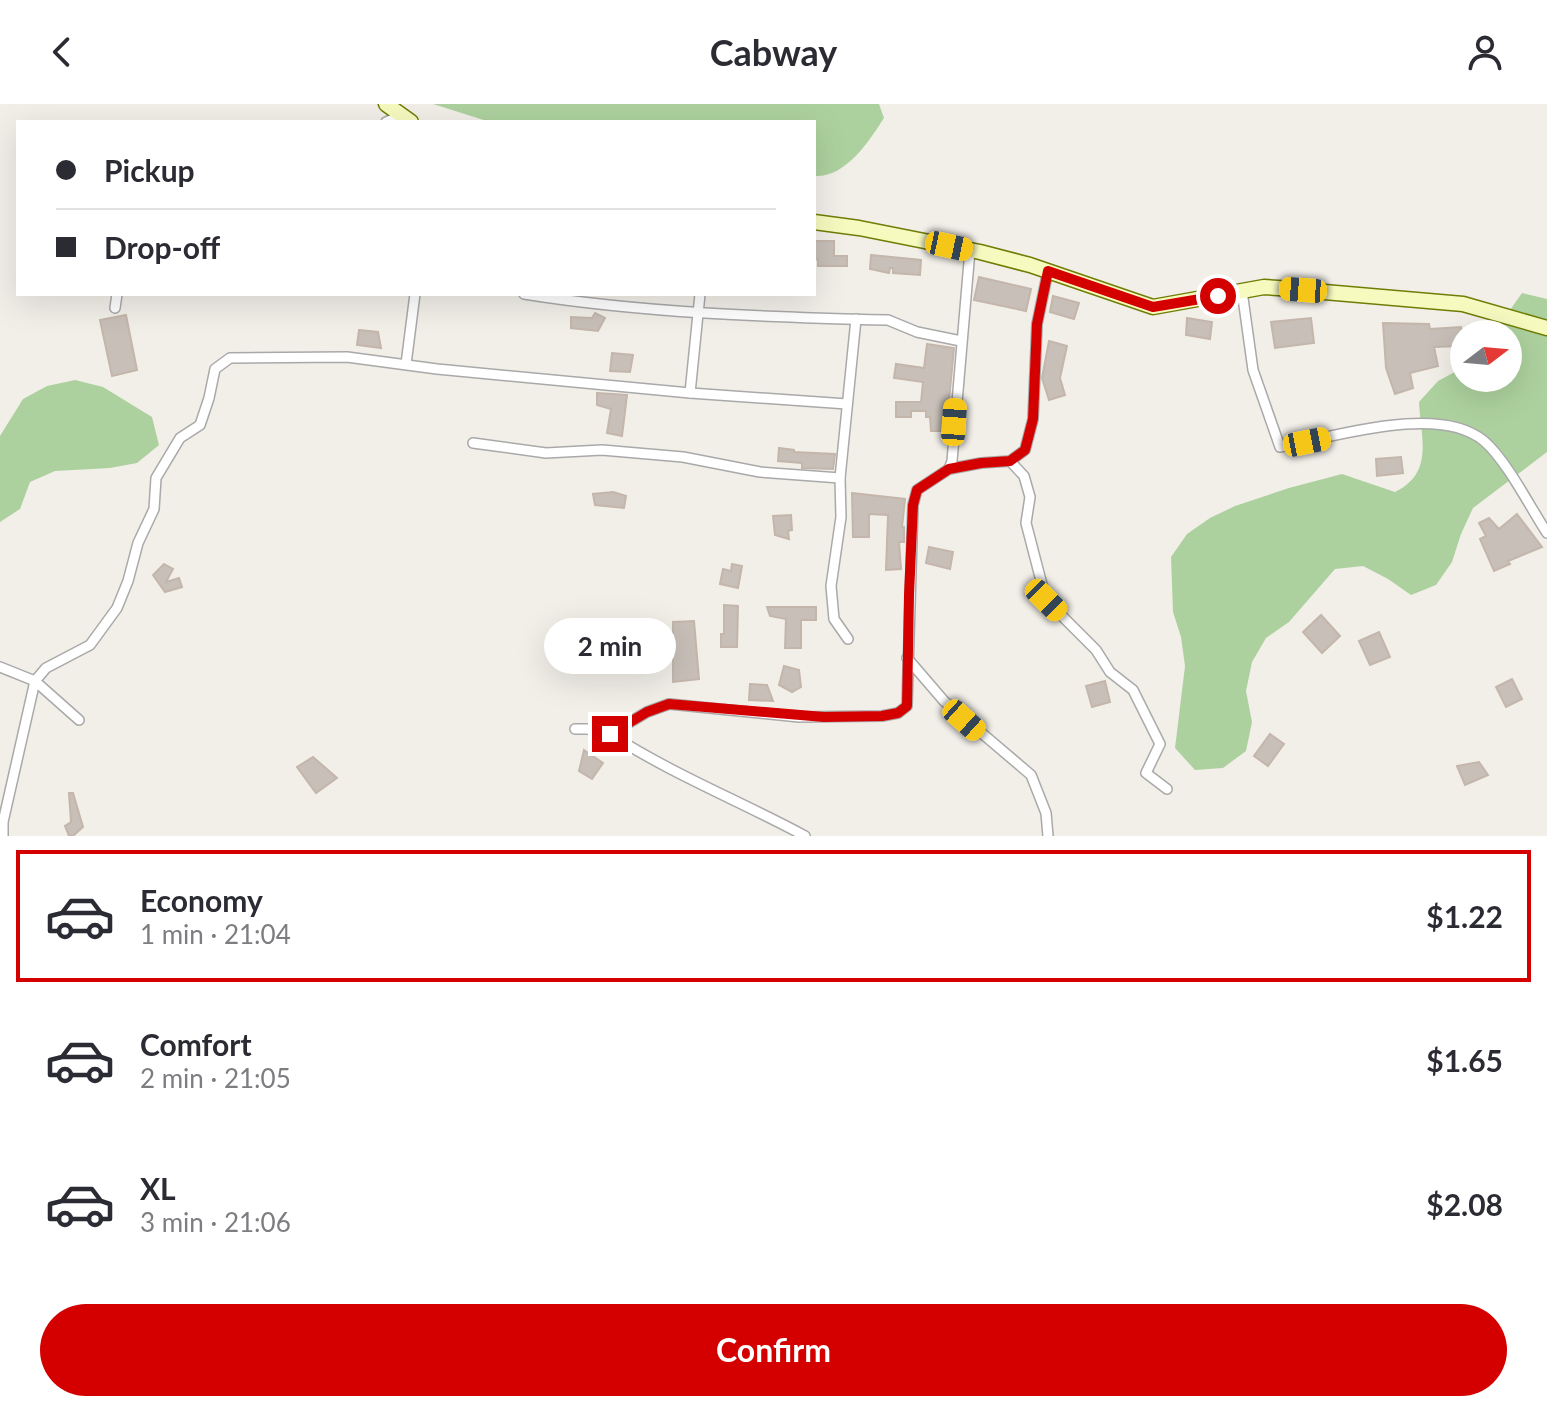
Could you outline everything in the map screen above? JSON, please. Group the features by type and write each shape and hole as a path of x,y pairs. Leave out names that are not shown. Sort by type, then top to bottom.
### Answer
{"main road":[{"path":"386,104 407,119"},
{"path":"816,222 970,250 1048,271 1153,307 1242,291 1278,288 1463,304 1547,328"}],"street":[{"path":"949,469 970,250"},
{"path":"610,734 647,712 669,704 799,717 882,716 898,713 907,706 913,505 917,490 949,469 1010,461 1025,450 1033,419 1037,324 1048,271"},
{"path":"1242,291 1256,379 1280,447 1413,422 1444,424 1467,430 1485,442 1496,455 1547,533"},
{"path":"115,308 117,296"},
{"path":"406,364 415,296"},
{"path":"538,296 698,313 888,320 917,332 961,341"},
{"path":"690,393 700,296"},
{"path":"848,639 834,619 831,586 841,517 840,478 856,319"},
{"path":"3,836 3,822 35,681 46,668 90,645 117,608 138,543 154,509 156,478 180,438 200,425 215,369 230,358 347,357 690,393 847,404"},
{"path":"473,443 546,453 602,450 669,456 760,472 840,478"},
{"path":"1010,461 1024,476 1030,497 1026,523 1046,600 1096,650 1110,672 1133,690 1160,744 1146,773 1167,789"},
{"path":"907,658 944,701 1031,775 1046,813 1048,836"},
{"path":"0,667 35,681 79,720"},
{"path":"575,729 610,734 651,761 741,802 805,836"}],"green space":[{"path":"433,104 879,104 884,118 864,147 846,165 826,175 816,176 816,120 484,120"},
{"path":"1522,293 1547,299 1547,452 1473,508 1452,562 1436,585 1411,595 1363,566 1335,569 1289,622 1266,638 1252,662 1246,691 1252,722 1246,751 1223,768 1195,770 1175,748 1185,666 1173,612 1171,557 1187,534 1210,518 1289,488 1342,474 1395,492 1407,484 1420,465 1422,454 1419,402 1438,381 1450,375 1450,392 1522,392 1522,320 1503,320"},
{"path":"75,380 103,387 152,417 159,445 137,463 55,471 30,482 20,509 0,522 0,436 23,399 47,386"}],"building":[{"path":"816,241 834,241 834,256 847,256 847,266 818,266"},
{"path":"871,255 921,260 920,275 893,273 893,268 889,273 870,269"},
{"path":"979,277 1031,289 1026,311 974,300"},
{"path":"1053,296 1079,303 1074,319 1050,312"},
{"path":"595,313 605,318 598,331 571,328 571,317 592,318"},
{"path":"126,315 137,370 112,376 100,320"},
{"path":"1187,318 1212,322 1210,339 1186,335"},
{"path":"1311,318 1314,343 1275,348 1271,322"},
{"path":"1383,323 1429,324 1430,329 1450,328 1450,346 1434,347 1438,366 1410,373 1413,388 1395,394 1386,368"},
{"path":"359,330 378,332 381,348 357,345"},
{"path":"1049,341 1067,346 1060,378 1065,395 1049,400 1042,378"},
{"path":"927,344 954,348 946,431 931,431 930,417 926,417 926,411 911,411 911,417 896,417 896,402 921,402 923,382 894,378 896,364 924,368"},
{"path":"612,353 633,355 630,372 610,371"},
{"path":"597,393 627,395 622,436 607,433 611,409 597,405"},
{"path":"779,448 835,454 833,469 802,468 802,463 778,461"},
{"path":"1401,457 1403,473 1377,476 1376,459"},
{"path":"613,492 626,496 624,508 595,505 593,494"},
{"path":"852,493 905,499 904,542 899,542 901,569 886,570 888,515 869,514 869,537 853,537"},
{"path":"1517,514 1542,547 1508,561 1510,564 1494,571 1480,539 1486,536 1479,523 1489,518 1499,529"},
{"path":"791,515 789,539 775,535 773,516"},
{"path":"929,547 953,552 950,569 926,563"},
{"path":"164,564 173,569 166,582 179,578 182,587 165,592 153,575"},
{"path":"732,564 742,566 738,588 720,584 723,569 731,571"},
{"path":"724,605 738,606 737,647 721,647"},
{"path":"767,607 816,607 816,620 801,620 801,648 785,648 786,619 770,616"},
{"path":"1321,615 1340,636 1322,653 1303,632"},
{"path":"694,621 699,679 673,682 673,622"},
{"path":"1379,632 1390,657 1370,665 1359,641"},
{"path":"784,666 799,670 801,687 792,692 779,685"},
{"path":"1512,679 1522,699 1506,707 1496,687"},
{"path":"1105,681 1110,702 1092,707 1086,686"},
{"path":"750,684 767,685 773,701 749,700"},
{"path":"1270,734 1284,744 1268,766 1254,756"},
{"path":"584,750 603,763 592,779 579,771"},
{"path":"313,757 337,778 316,793 297,767"},
{"path":"1479,762 1488,775 1465,785 1457,766"},
{"path":"69,793 73,793 83,827 73,836 69,836 65,826 71,822"}],"route":[{"path":"610,734 647,712 669,704 799,717 898,713 907,706 913,505 917,490 949,469 1010,461 1025,450 1033,419 1037,324 1048,271 1153,307 1218,296"}]}
